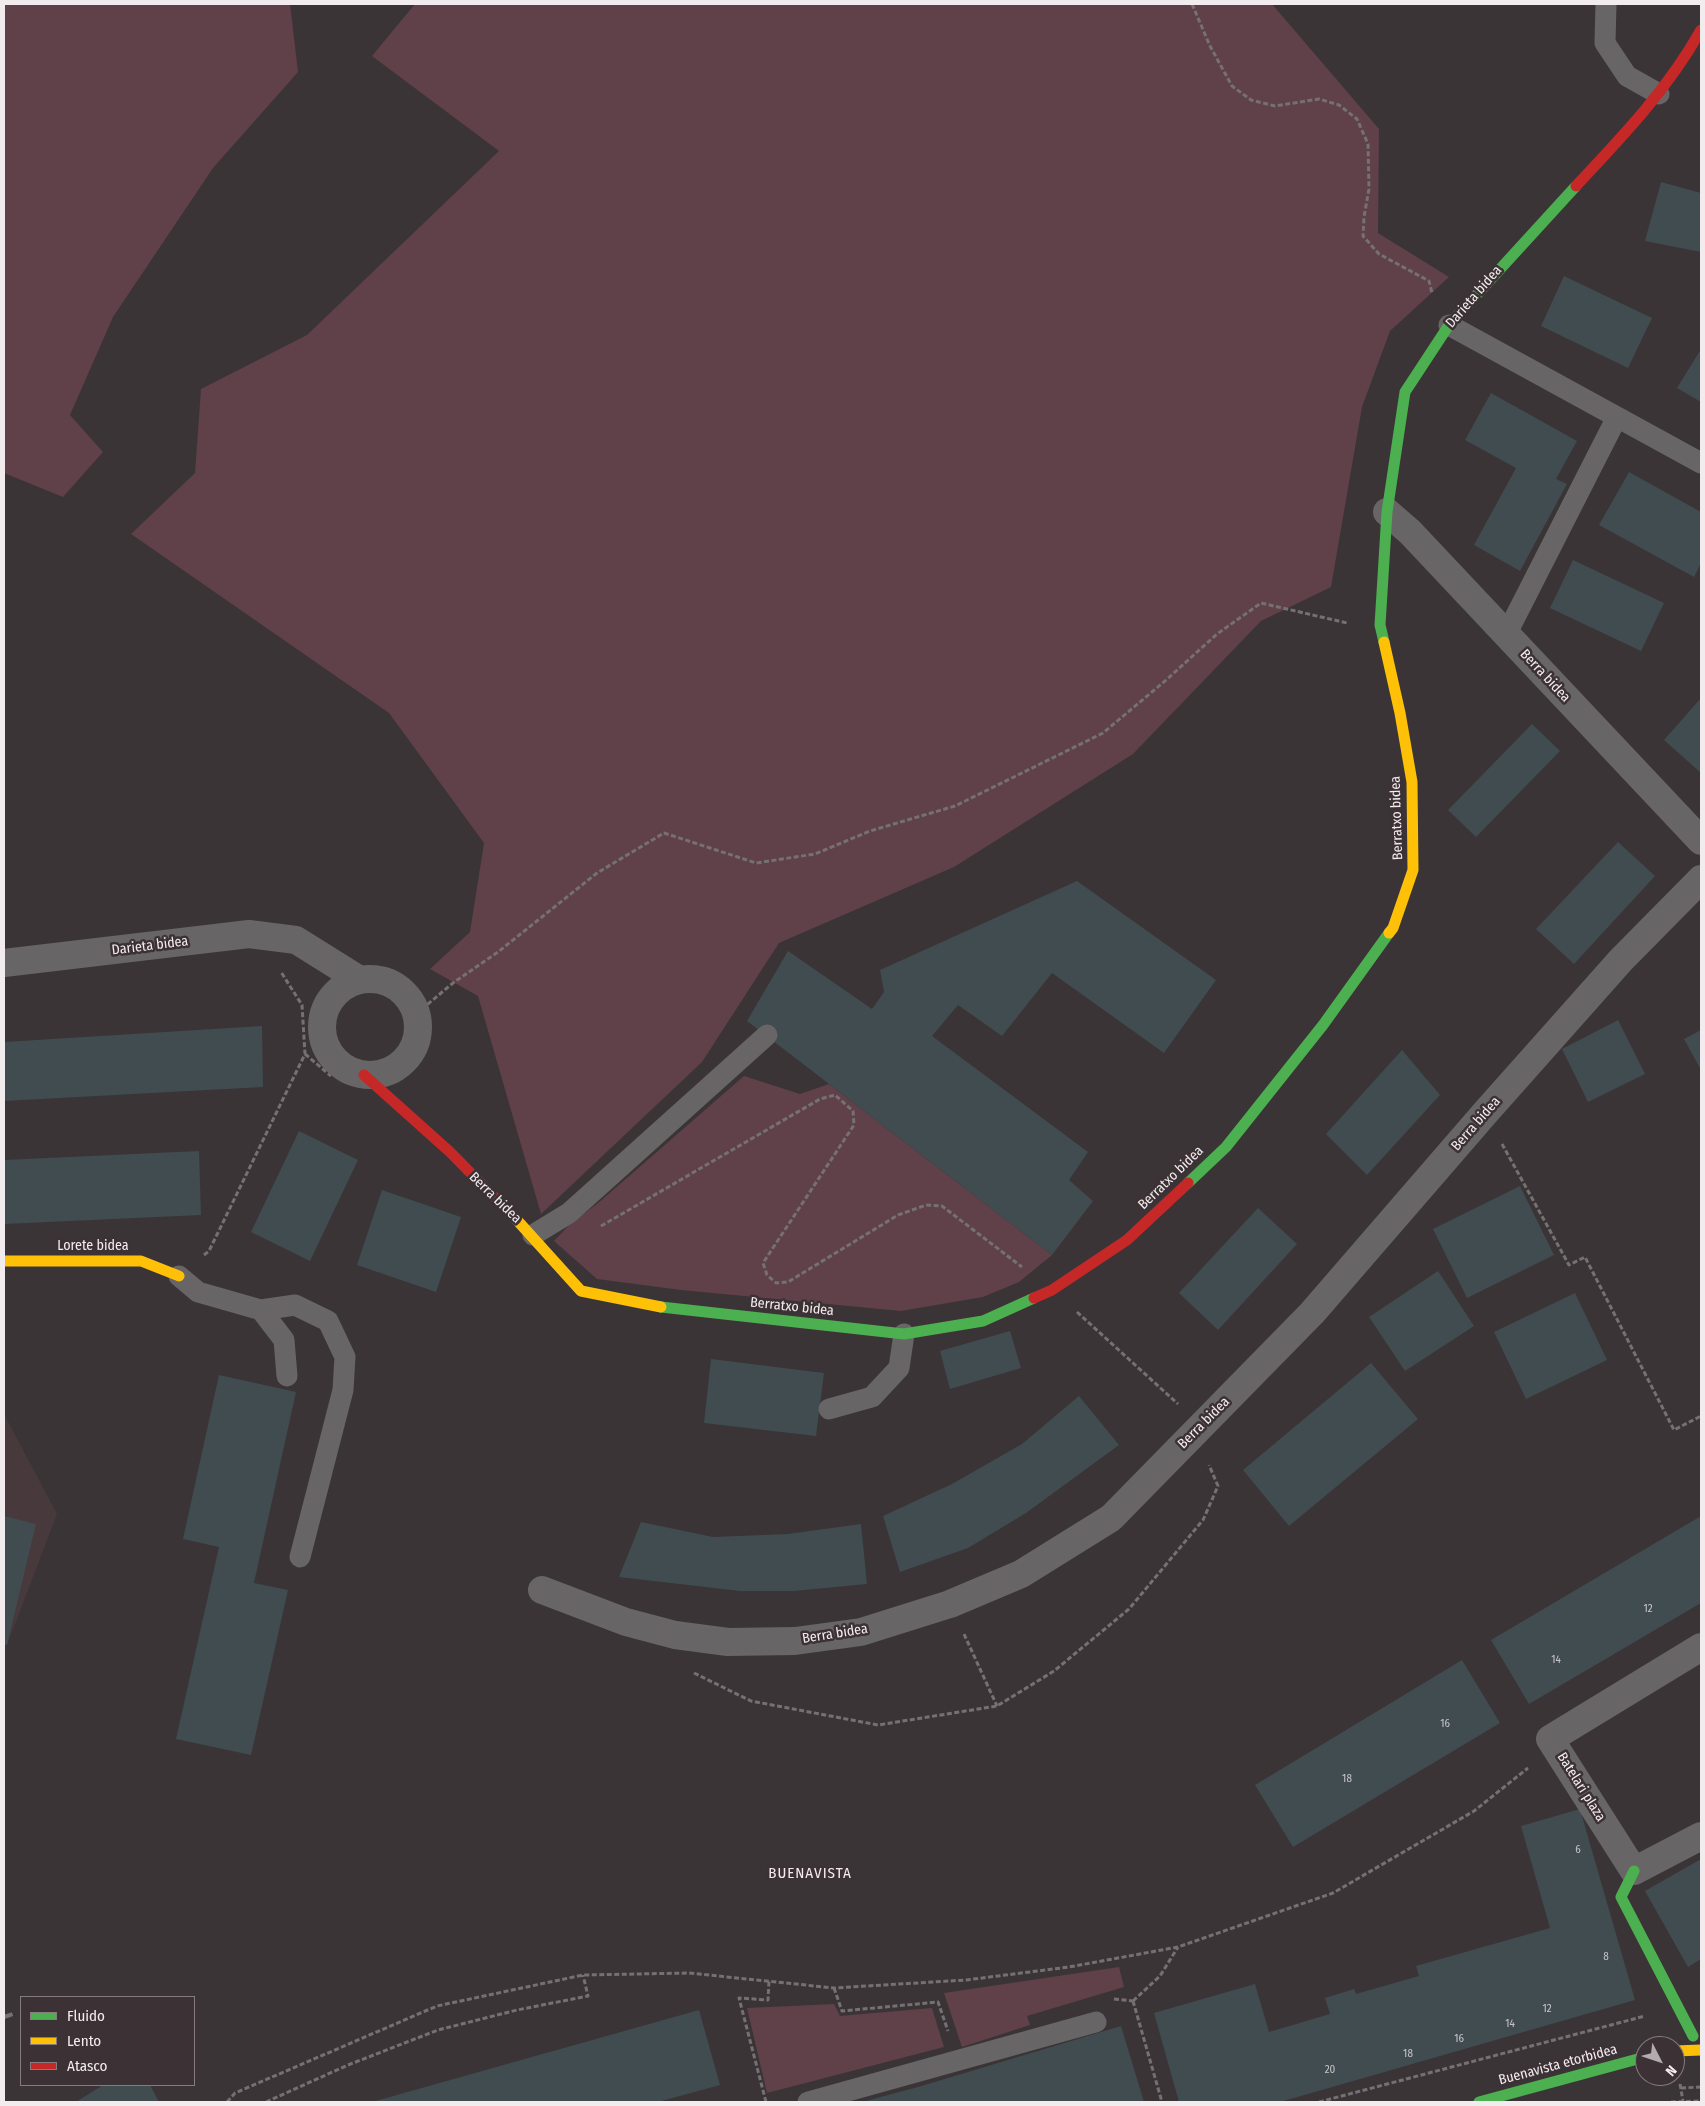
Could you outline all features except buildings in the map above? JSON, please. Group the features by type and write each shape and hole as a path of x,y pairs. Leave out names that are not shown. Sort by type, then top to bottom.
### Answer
{"street":[{"name":"Darieta bidea","path":"1380,625 1387,512 1405,392 1449,325 1659,94 1688,53 1701,30"},
{"name":"Berra bidea","path":"1387,512 1410,532 1701,842"},
{"name":"Berratxo bidea","path":"581,1292 664,1308 904,1334 983,1321 1052,1290 1127,1240 1226,1147 1323,1025 1393,928 1413,870 1412,782 1400,713 1380,625"},
{"name":"Berra bidea","path":"542,1590 626,1622 675,1635 728,1642 795,1641 860,1632 950,1604 1021,1574 1111,1518 1312,1314 1484,1113 1621,960 1701,879"},
{"name":"Darieta bidea","path":"4,963 250,934 296,940 360,980"},
{"path":"296,940 332,997"},
{"path":"377,979 393,984 406,994 415,1008 416,1014 418,1024 416,1041 408,1056 396,1067 376,1073 348,1070 341,1065 335,1060 326,1045 322,1029 324,1012 332,997 345,986 360,980 377,979"},
{"name":"Berra bidea","path":"376,1073 404,1108 533,1236 581,1292"},
{"name":"Lorete bidea","path":"4,1261 141,1261 179,1276"},
{"name":"Batelari plaza","path":"1634,1870 1550,1739 1701,1647"},
{"path":"1685,2042 1697,2033 1621,1896 1634,1870 1701,1836"},
{"path":"1685,2049 1701,2050"},
{"name":"Buenavista etorbidea","path":"1479,2102 1635,2060"}],"lane":[{"path":"1606,4 1605,43 1627,76 1659,94"},
{"path":"1449,325 1701,462"},
{"path":"1506,634 1617,417"},
{"path":"533,1236 570,1213 767,1036"},
{"path":"179,1276 198,1292 262,1310 295,1305 328,1321 345,1357 343,1390 300,1556"},
{"path":"262,1310 284,1340 288,1376"},
{"path":"829,1409 872,1398 899,1368 904,1334"},
{"path":"808,2102 1096,2022"}],"path":[{"path":"1192,4 1210,46 1232,86 1251,100 1275,106 1319,99 1339,105 1357,119 1368,144 1369,189 1363,236 1379,254 1429,281 1435,310 1449,325"},
{"path":"416,1014 453,983 498,952 597,873 664,833 756,863 815,854 870,831 955,806 1103,733 1217,634 1261,603 1343,622 1380,625"},
{"path":"179,1276 209,1251 305,1054 302,1006 282,973 276,968"},
{"path":"570,1213 582,1224 603,1227 820,1099 835,1095 853,1110 854,1125 763,1263 767,1276 776,1283 788,1282 898,1214 926,1204 942,1206 1052,1290 1223,1444 1208,1463 1218,1486 1203,1520 1129,1609 1054,1671 997,1706 878,1725 751,1701 686,1670 675,1653 675,1635"},
{"path":"1484,1113 1569,1265 1585,1257 1674,1430 1701,1416"},
{"path":"950,1604 997,1706"},
{"path":"228,2102 234,2094 437,2006 584,1975 689,1973 834,1988 966,1980 1069,1967 1178,1947 1333,1893 1474,1811 1555,1746"},
{"path":"1162,2102 1133,2000 1160,1976 1178,1947"},
{"path":"266,2102 348,2065 438,2030 517,2010 588,1996 584,1975"},
{"path":"766,2102 739,1998 768,2000 769,1981"},
{"path":"834,1988 842,2011 938,2002 950,2036"},
{"path":"1319,2102 1648,2016"},
{"path":"1684,2101 1681,2088 1701,2087"},
{"path":"1671,2102 1701,2101"}],"shaded area":[{"path":"4,4 290,4 298,72 213,168 113,317 70,415 103,452 63,497 4,473"},
{"path":"415,4 1272,4 1379,129 1378,233 1449,277 1390,331 1362,407 1331,587 1261,621 1133,754 954,867 779,943 702,1062 541,1214 478,996 430,969 470,932 484,843 389,713 131,534 195,473 201,389 307,335 499,151 372,56"},
{"path":"744,1076 800,1094 829,1084 1052,1255 1019,1282 983,1297 901,1311 681,1290 597,1279 554,1241 570,1224 597,1204"},
{"path":"4,1414 57,1514 7,1645 4,1644"},
{"path":"1119,1967 1124,1987 1027,2016 1030,2025 962,2047 944,1993"},
{"path":"834,2004 840,2016 932,2008 944,2047 767,2093 747,2008"}],"railway":[{"path":"4,2017 16,2013"}],"traffic: fast":[{"path":"1384,642 1380,625 1387,512 1405,392 1449,325 1576,186"},
{"path":"1188,1183 1226,1147 1323,1025 1389,933"},
{"path":"661,1307 904,1334 983,1321 1034,1298"},
{"path":"1634,1871 1621,1897 1693,2036"},
{"path":"1479,2102 1635,2060"}],"traffic: slow":[{"path":"1384,642 1400,713 1412,782 1413,870 1393,928 1389,933"},
{"path":"516,1219 581,1291 661,1307"},
{"path":"4,1261 141,1261 179,1276"},
{"path":"1685,2051 1701,2050"}],"traffic: jam":[{"path":"1576,186 1643,112 1674,72 1701,30"},
{"path":"364,1075 450,1152 516,1219"},
{"path":"1034,1298 1052,1290 1127,1240 1188,1183"}],"district":[{"name":"BUENAVISTA","path":"810,1874"}]}
